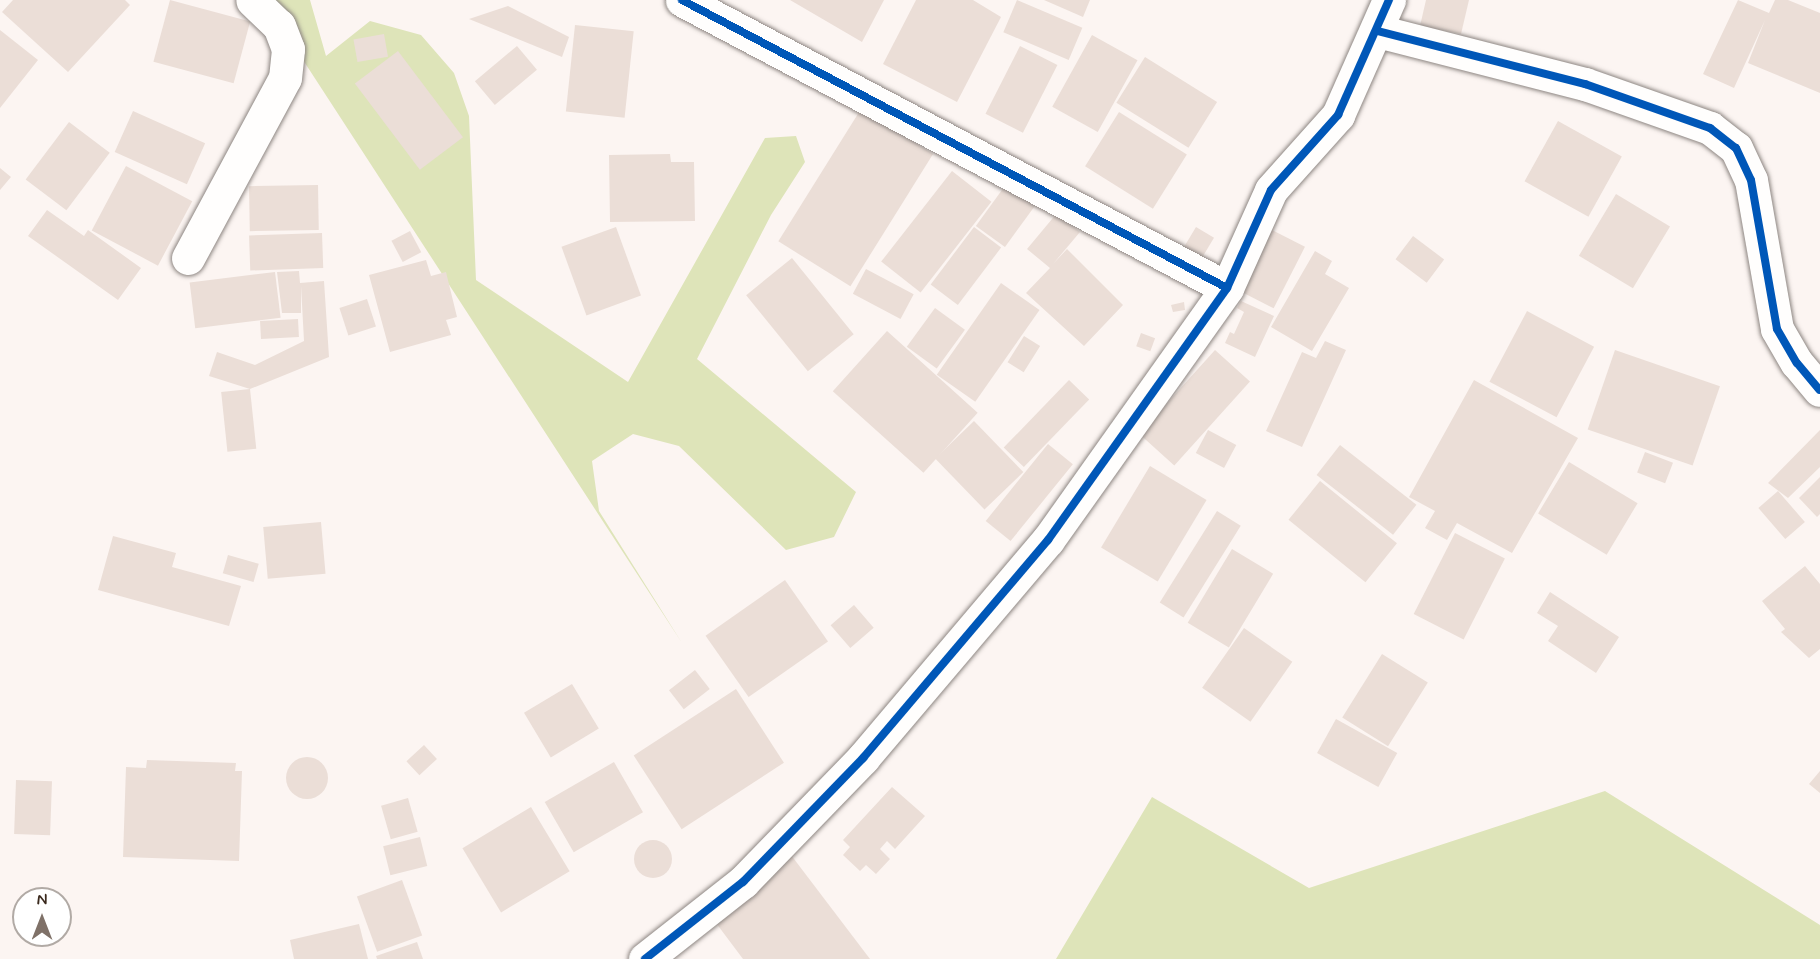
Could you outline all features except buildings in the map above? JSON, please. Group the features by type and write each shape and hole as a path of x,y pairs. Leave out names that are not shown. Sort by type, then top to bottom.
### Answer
{"street":[{"path":"188,258 285,78 288,50 279,26 252,0"},
{"path":"682,0 1227,288"},
{"path":"645,959 743,882 863,758 1048,540 1227,288 1271,190 1338,115 1378,31 1389,0"},
{"path":"1378,31 1585,84 1710,128 1736,148 1751,180 1777,329 1797,363 1820,390"}],"green space":[{"path":"264,0 310,0 326,56 370,21 421,35 454,73 469,116 476,280 628,382 765,138 796,136 805,162 771,215 697,359 856,492 834,537 786,550 679,446 633,434 592,461 599,511 682,643"},
{"path":"1605,791 1820,925 1820,959 1056,959 1152,797 1309,888"}],"cycle path":[{"path":"682,0 1227,288"},
{"path":"645,959 743,882 863,758 1048,540 1227,288 1271,190 1338,115 1389,0"},
{"path":"1378,31 1585,84 1710,128 1736,148 1751,180 1777,329 1797,363 1820,390"}]}
